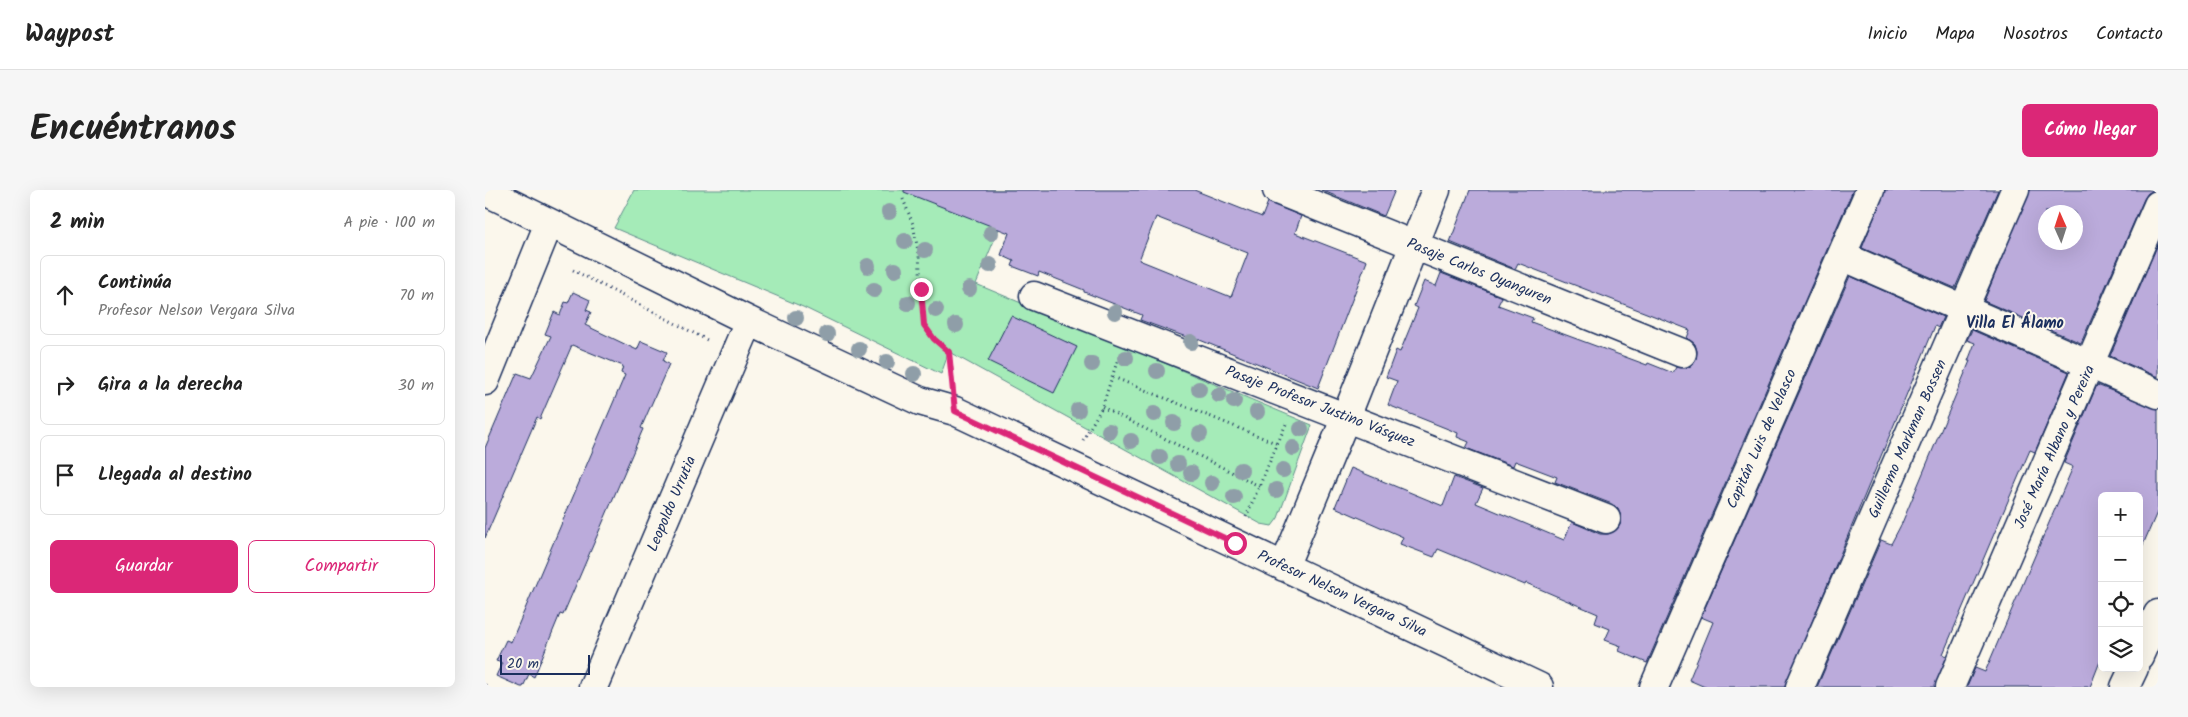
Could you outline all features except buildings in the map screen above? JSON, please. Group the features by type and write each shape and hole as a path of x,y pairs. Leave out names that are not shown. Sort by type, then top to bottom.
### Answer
{"street":[{"name":"Pasaje Carlos Oyanguren","path":"1277,190 1682,353"},
{"path":"1284,567 1436,190"},
{"name":"Capitán Luis de Velasco","path":"1654,687 1870,190"},
{"name":"Guillermo Markman Bossen","path":"1800,687 1965,310 2015,190"},
{"name":"Profesor Nelson Vergara Silva","path":"485,191 749,321 920,401 955,411 1539,687"},
{"name":"José María Albano y Pereira","path":"1950,687 2158,205"},
{"path":"485,381 549,223"},
{"path":"1842,256 2158,394"},
{"name":"Pasaje Profesor Justino Vásquez","path":"1034,296 1606,519"},
{"name":"Leopoldo Urrutia","path":"593,687 749,321"},
{"path":"2143,647 2158,614"},
{"path":"2125,687 2132,672"}],"path":[{"path":"903,199 913,224 919,256 924,325 934,339 949,352 955,411"},
{"path":"570,268 712,343"},
{"path":"1069,464 1103,407 1127,332"},
{"path":"1113,377 1278,444"},
{"path":"1235,543 1261,487 1297,398"},
{"path":"1103,407 1261,487"},
{"path":"485,685 489,687"}],"green space":[{"path":"634,190 1015,190 976,284 1312,425 1278,518 1272,526 1261,524 949,352 941,374 803,307 614,228"}],"district":[{"name":"Villa El Álamo","path":"2015,323"}],"route":[{"path":"921,289 924,325 934,339 949,352 955,411 1235,543"}]}
